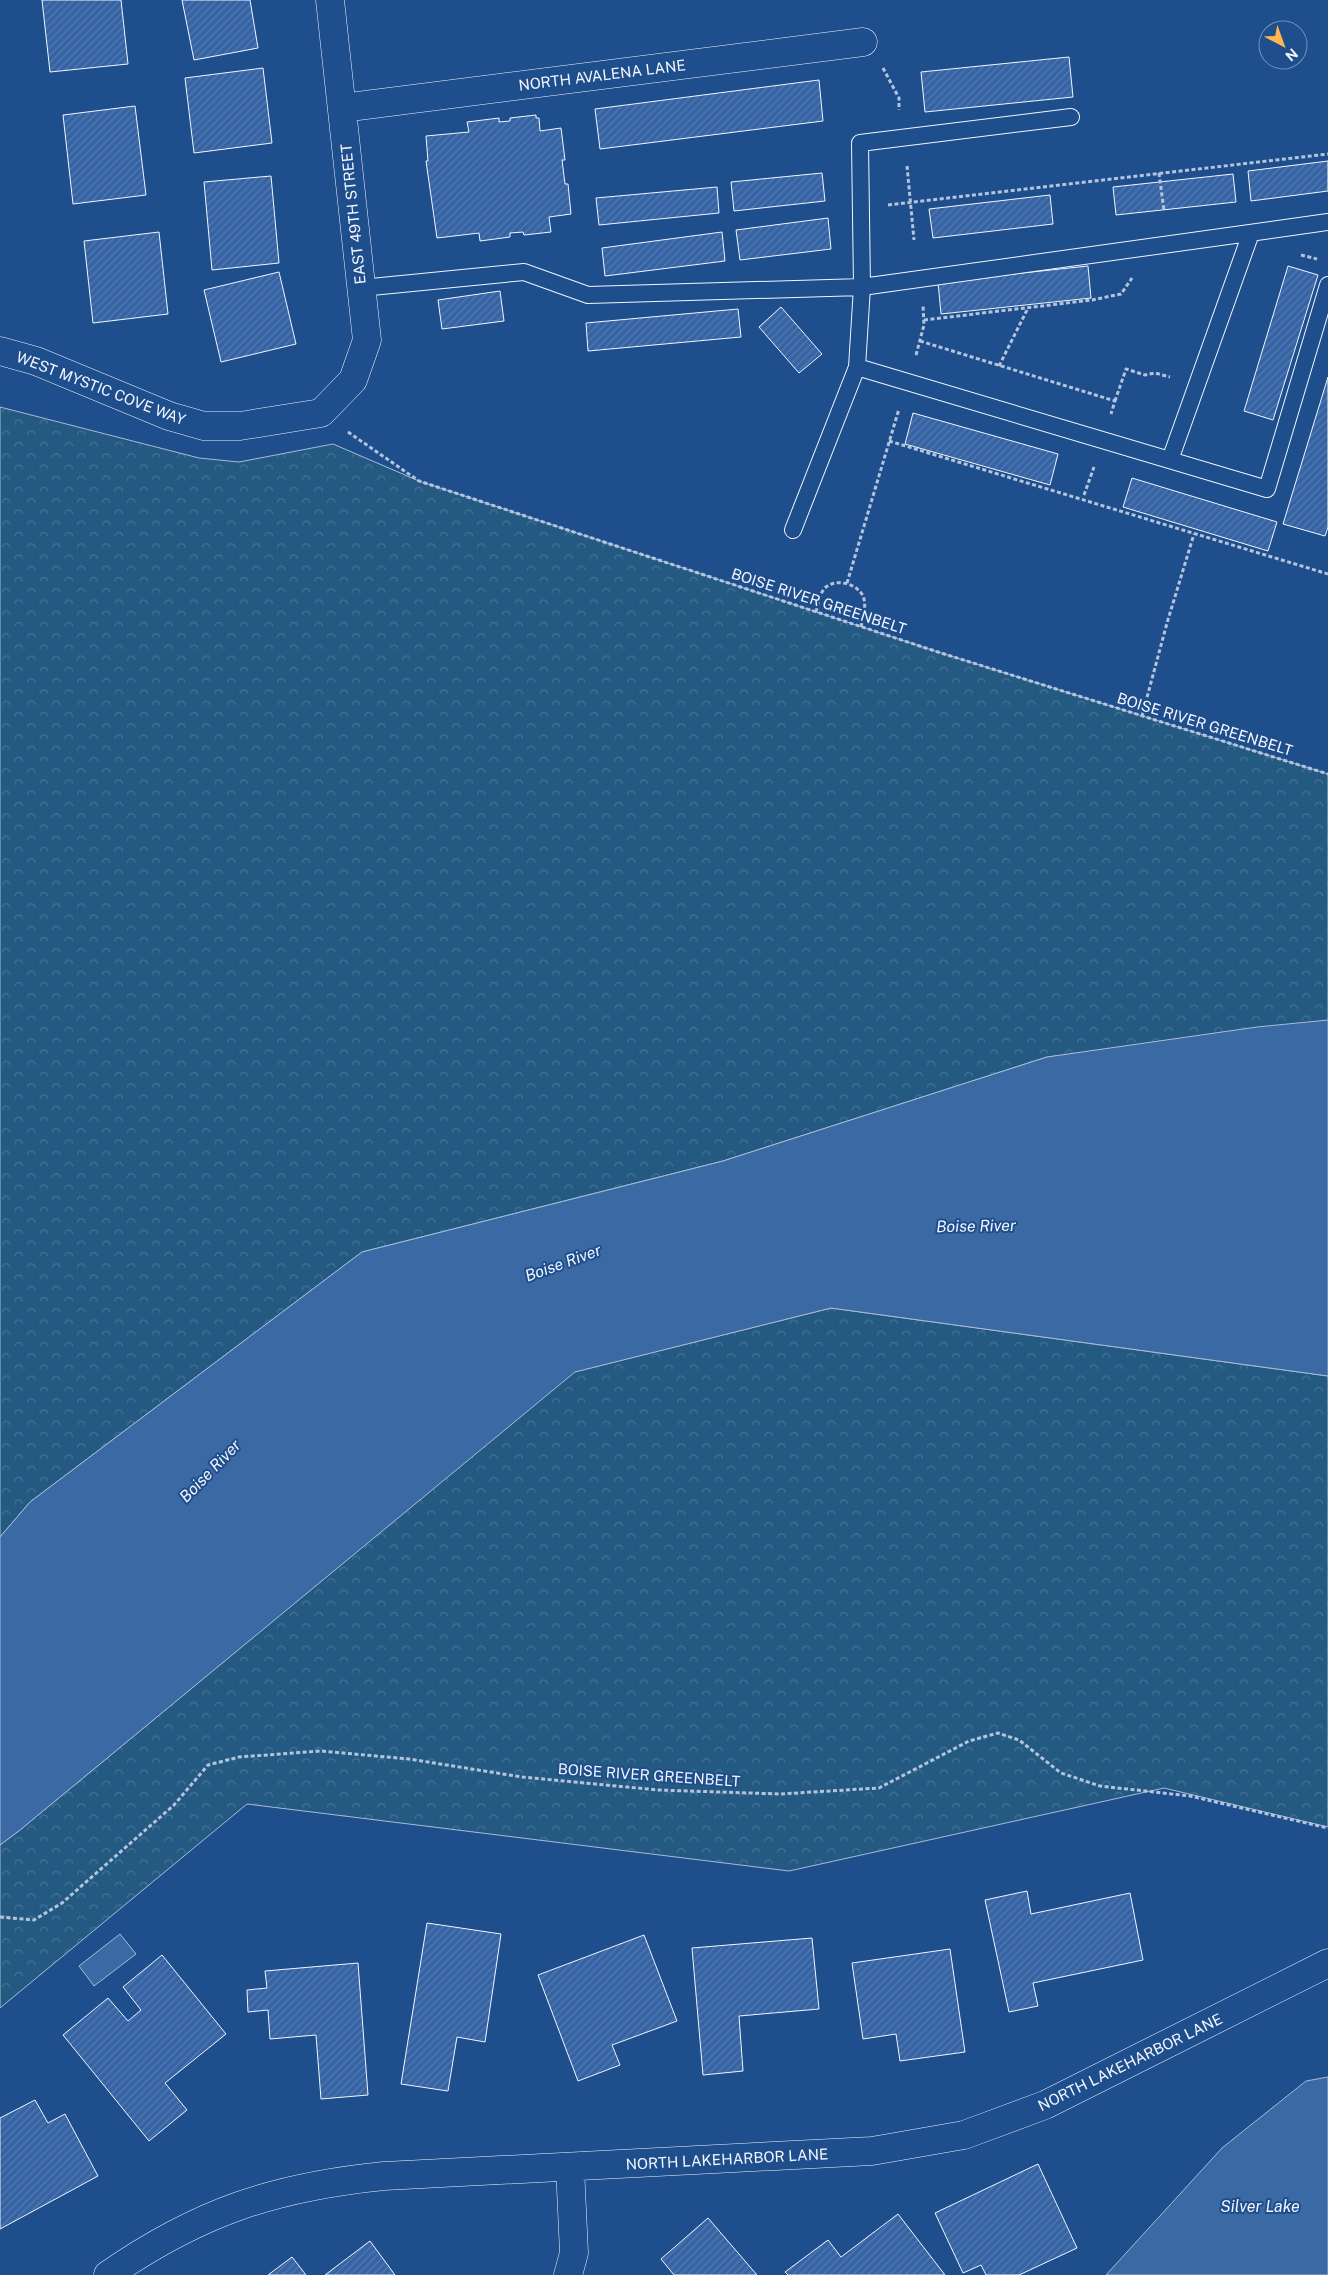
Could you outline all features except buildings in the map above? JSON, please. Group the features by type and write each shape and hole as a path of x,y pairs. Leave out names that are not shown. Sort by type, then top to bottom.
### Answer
{"street":[{"name":"EAST 49TH STREET","path":"321,412 353,380 367,340 330,0"},
{"name":"NORTH AVALENA LANE","path":"342,108 862,42"},
{"name":"WEST MYSTIC COVE WAY","path":"0,351 36,361 169,416 204,426 240,426 321,412"},
{"name":"NORTH LAKEHARBOR LANE","path":"108,2275 173,2234 213,2215 254,2200 297,2188 341,2180 384,2176 872,2151 964,2135 1045,2105 1328,1963"},
{"path":"568,2275 574,2252 570,2167"}],"lane":[{"path":"793,530 857,367 862,287 860,143 1071,117"},
{"path":"361,288 524,272 588,295 862,287 1328,222"},
{"path":"1170,460 1251,233"},
{"path":"857,367 1267,489 1328,286"}],"path":[{"path":"883,68 899,98 900,110"},
{"path":"888,206 1328,154"},
{"path":"906,156 914,240"},
{"path":"1160,173 1164,211"},
{"path":"924,320 1028,308 1121,294 1134,275"},
{"path":"913,363 924,320 922,300"},
{"path":"999,366 1028,308"},
{"path":"920,341 1115,401"},
{"path":"1110,416 1126,369 1145,375 1155,373 1172,378"},
{"path":"847,583 900,406"},
{"name":"BOISE RIVER GREENBELT","path":"321,412 419,481 861,627 1328,774"},
{"path":"889,441 1328,574"},
{"path":"1084,495 1095,464"},
{"path":"1142,716 1166,623 1194,534"},
{"path":"816,612 826,587 834,583 847,583 855,587 863,596 864,606 861,627"},
{"name":"BOISE RIVER GREENBELT","path":"0,1917 34,1920 62,1902 174,1805 208,1765 239,1757 321,1750 409,1759 522,1776 658,1790 780,1794 878,1788 969,1741 998,1733 1019,1740 1061,1773 1100,1786 1190,1796 1328,1828"}],"green space":[{"path":"0,407 199,458 239,462 333,444 419,481 938,652 1328,774 1328,1023 1047,1057 723,1161 362,1252 30,1502 0,1537"},
{"path":"831,1308 1328,1376 1328,1827 1164,1788 789,1871 247,1804 0,2008 0,1845 574,1372"}],"water":[{"name":"Boise River","path":"1328,1020 1328,1376 831,1308 575,1372 0,1845 0,1537 30,1502 362,1252 723,1161 1047,1057 1257,1027"},
{"path":"120,1934 136,1954 94,1986 79,1966"},
{"name":"Silver Lake","path":"1328,2077 1328,2275 1106,2275 1222,2148 1306,2081"}]}
